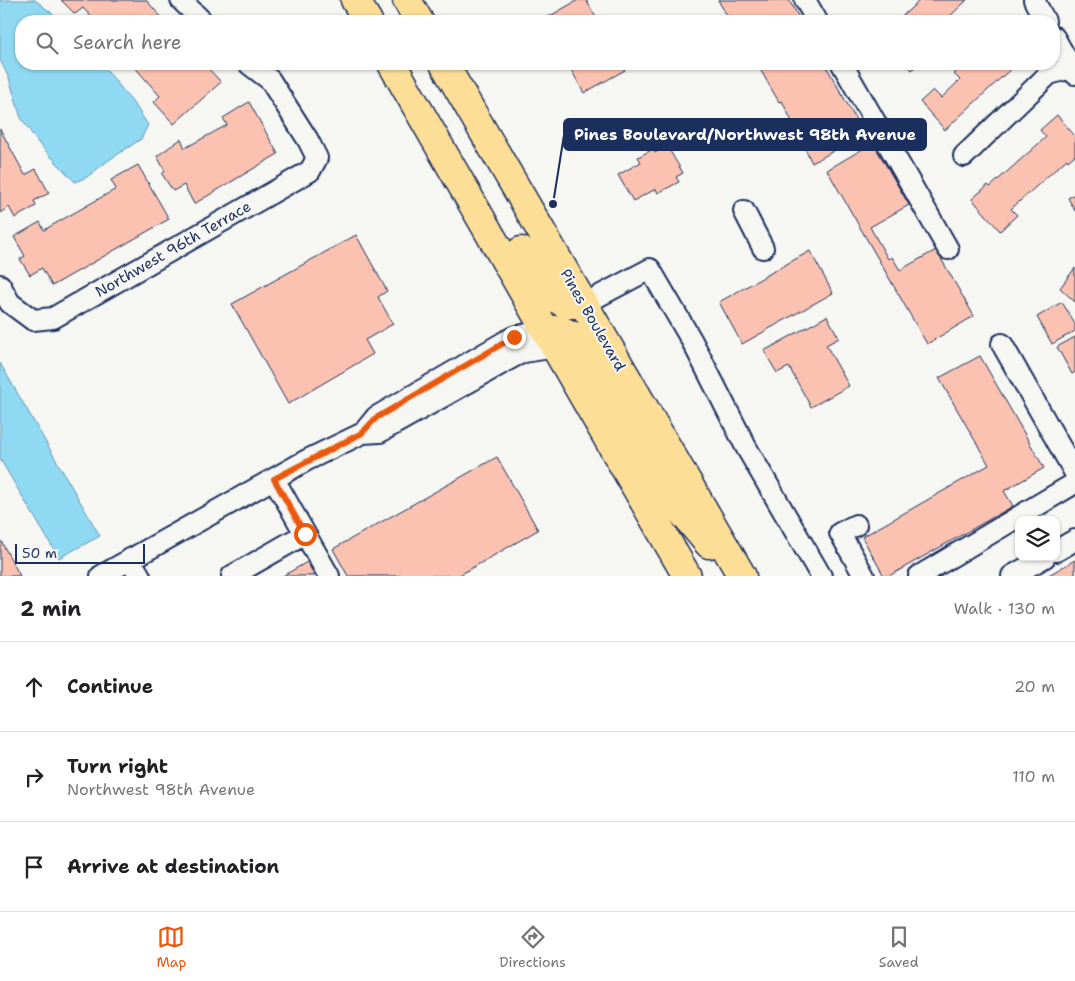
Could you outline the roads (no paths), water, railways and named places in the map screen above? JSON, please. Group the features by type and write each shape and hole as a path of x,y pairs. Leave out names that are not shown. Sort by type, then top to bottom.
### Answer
{"highway":[{"path":"355,0 364,15"},
{"path":"407,0 416,15"},
{"path":"396,70 682,568 700,576"},
{"name":"Pines Boulevard","path":"448,70 742,576"},
{"path":"432,132 482,184 547,292 565,304 584,304"},
{"path":"551,338 561,330 573,336 592,357 678,507 735,576"}],"street":[{"path":"181,0 196,15"},
{"path":"805,0 814,15"},
{"path":"1034,0 1042,15"},
{"path":"964,156 1049,74 1074,70 1060,47"},
{"name":"Northwest 96th Terrace","path":"0,285 10,303 33,320 53,318 310,171 317,158 308,140 270,80 257,70"},
{"path":"845,70 948,249"},
{"path":"744,211 763,248"},
{"path":"584,304 650,269 692,341 746,447 821,576"},
{"path":"101,576 135,567 274,479 362,433 376,418 506,341 514,337 551,338"},
{"path":"1002,344 1075,474"},
{"path":"274,479 329,576"},
{"path":"919,576 1075,483"},
{"path":"856,525 840,533 864,576"},
{"path":"232,576 305,534"},
{"path":"1060,549 1075,540"},
{"path":"1012,576 1038,561"}],"water":[{"path":"0,0 35,0 54,15 15,15 15,70 107,70 148,125 141,139 87,177 75,182 39,144 21,118 9,78 0,60"},
{"path":"0,363 100,536 59,558 0,459"}],"place":[{"name":"Pines Boulevard/Northwest 98th Avenue","path":"553,204"}]}
